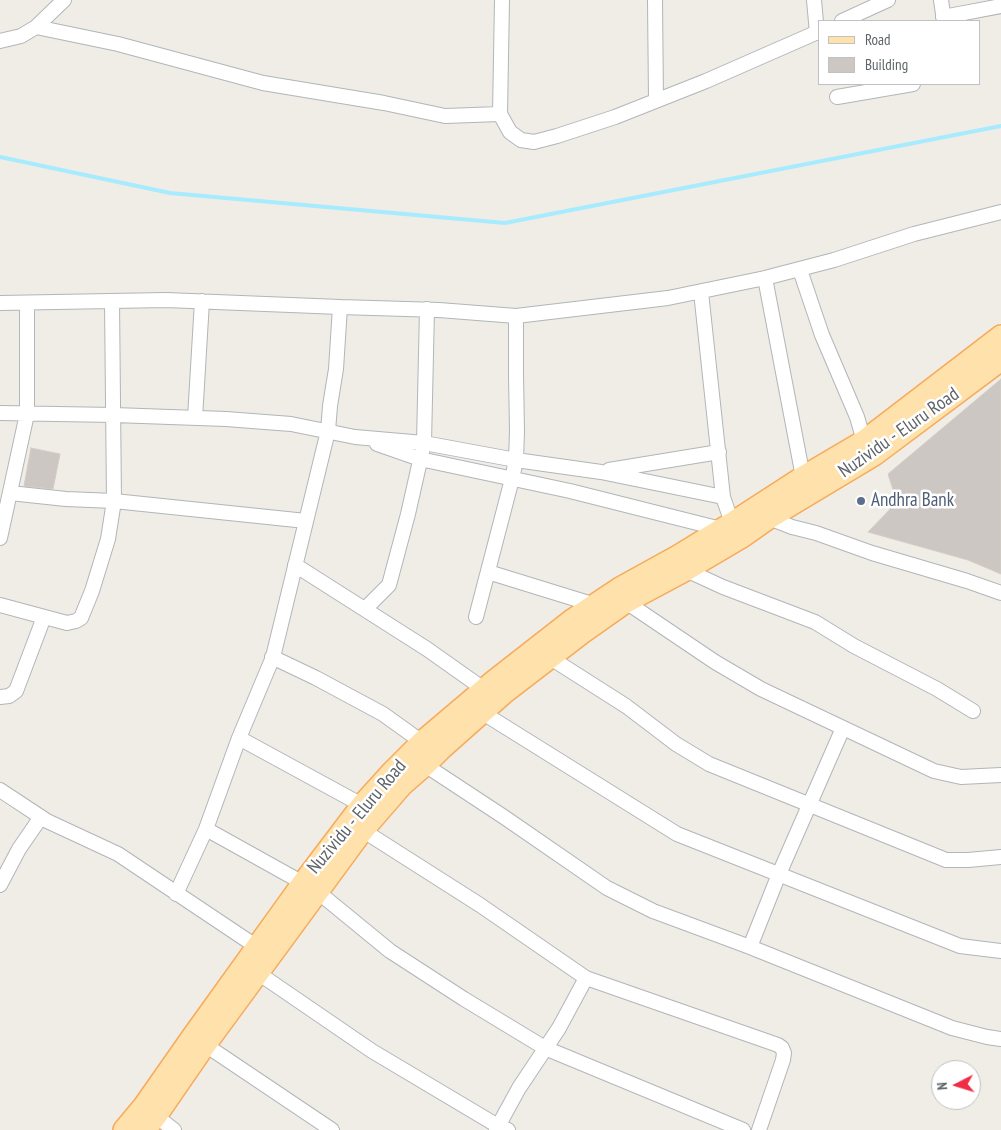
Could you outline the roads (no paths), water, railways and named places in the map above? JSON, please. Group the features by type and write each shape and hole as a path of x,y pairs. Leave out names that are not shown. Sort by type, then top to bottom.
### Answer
{"main road":[{"path":"732,530 765,510 803,477 864,441 1001,336"},
{"name":"Nuzividu - Eluru Road","path":"765,510 874,455 1001,360"},
{"name":"Nuzividu - Eluru Road","path":"150,1123 257,947 310,887 356,826 504,693 549,657 626,602 686,570 732,530"},
{"name":"Nuzividu - Eluru Road","path":"356,826 362,805 422,742 539,645 620,588 678,556 732,530"},
{"name":"Nuzividu - Eluru Road","path":"124,1130 258,974 310,887"}],"street":[{"path":"0,41 21,36 36,28 64,0"},
{"path":"502,0 500,114 510,132 521,140 534,142 598,122 706,81 818,32 814,0"},
{"path":"654,0 656,100"},
{"path":"844,20 888,0"},
{"path":"941,0 944,19 1001,6"},
{"path":"36,28 118,44 264,83 384,103 445,116 500,114"},
{"path":"837,97 907,85"},
{"path":"0,303 166,300 427,309 516,316 668,298 700,292 800,270 914,234 1001,212"},
{"path":"800,270 822,335 857,417 864,441"},
{"path":"765,278 803,477"},
{"path":"0,413 226,419 291,424 355,437 420,459 570,491 732,530 723,496 700,292"},
{"path":"0,605 67,623 81,618 92,591 108,539 114,501 112,301"},
{"path":"195,418 202,301"},
{"path":"0,538 27,414 27,303"},
{"path":"176,894 206,829 239,738 272,657 328,431 336,369 340,307"},
{"path":"365,609 389,585 424,443 427,309"},
{"path":"476,617 516,460 516,316"},
{"path":"355,437 424,443 516,460 598,471 723,496"},
{"path":"598,471 719,452"},
{"path":"10,492 66,500 114,501 306,521"},
{"path":"765,510 792,527 816,533 872,553 1001,593"},
{"path":"296,565 427,649 485,690"},
{"path":"686,570 723,587 815,622 854,646 937,689 973,711"},
{"path":"488,572 595,605"},
{"path":"626,602 715,662 761,689 934,772 962,777 1001,776"},
{"path":"0,697 9,696 16,691 44,616"},
{"path":"272,657 383,714 422,742"},
{"path":"549,657 626,706 676,744 709,764 946,860 1001,857"},
{"path":"482,713 677,834 960,946 1001,952"},
{"path":"750,947 778,874 843,728"},
{"path":"239,738 362,805"},
{"path":"425,765 607,888 653,911 750,947 952,1028 987,1038 1001,1039"},
{"path":"0,790 41,817 118,854 257,947"},
{"path":"0,885 41,817"},
{"path":"356,826 480,906 586,978 782,1048 784,1060 759,1130"},
{"path":"206,829 310,887 390,951 464,999 546,1048 743,1130"},
{"path":"258,974 372,1051 501,1129 520,1088 559,1028 586,978"},
{"path":"199,1041 332,1130"},
{"path":"150,1123 174,1130"}],"waterway":[{"path":"0,157 170,193 505,223 1001,126"}],"place":[{"name":"Andhra Bank","path":"861,501"}]}
